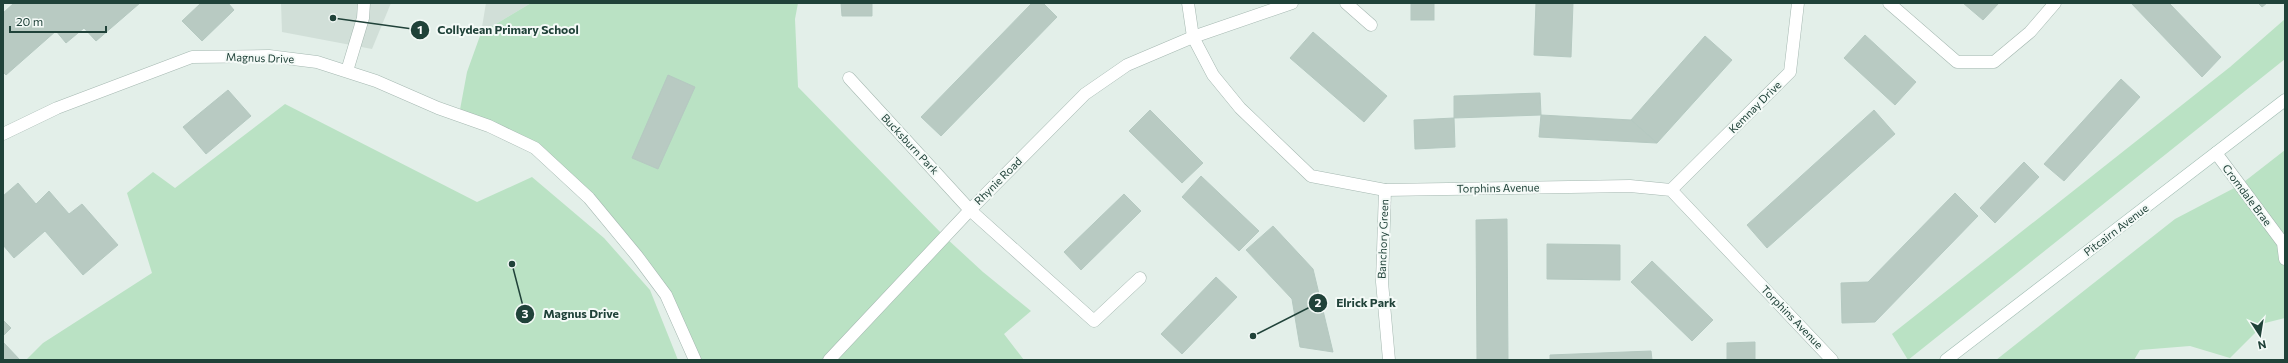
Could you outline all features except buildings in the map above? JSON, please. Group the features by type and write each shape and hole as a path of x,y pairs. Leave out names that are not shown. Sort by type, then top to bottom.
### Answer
{"street":[{"path":"347,71 363,18 364,3"},
{"name":"Torphins Avenue","path":"1188,3 1193,37 1213,75 1240,108 1311,176 1385,190 1630,186 1671,190 1832,360"},
{"name":"Rhynie Road","path":"829,360 970,210 1085,94 1127,65 1193,37 1292,3"},
{"path":"1346,3 1371,25"},
{"name":"Kemnay Drive","path":"1671,190 1790,72 1798,3"},
{"path":"1889,3 1957,62 1994,62 2030,32 2055,3"},
{"name":"Magnus Drive","path":"3,134 57,108 192,57 268,56 317,62 347,71 376,81 438,108 488,126 536,148 589,198 641,261 666,295 695,360"},
{"name":"Bucksburn Park","path":"849,78 970,210 1094,321 1140,278"},
{"name":"Pitcairn Avenue","path":"1946,360 2285,100"},
{"name":"Cromdale Brae","path":"2216,153 2283,243 2285,259"},
{"name":"Banchory Green","path":"1385,190 1382,282 1389,360"}],"shaded area":[{"path":"281,3 391,3 372,49 282,32"},
{"path":"486,3 531,3 481,33"}],"green space":[{"path":"531,3 798,3 795,19 798,87 945,237 983,272 1031,311 1004,334 1024,360 695,360 692,351 637,256 535,148 459,115 467,72 481,33"},
{"path":"2285,19 2285,59 1908,360 1892,334 2230,67"},
{"path":"285,104 477,202 532,177 604,238 650,290 678,360 26,360 43,343 152,273 127,193 153,172 175,188"},
{"path":"2285,150 2285,318 2265,323 2230,358 2190,346 2140,350 2134,360 1996,360 2175,219 2240,185"}],"place":[{"name":"Collydean Primary School","path":"333,18"},
{"name":"Magnus Drive","path":"512,264"},
{"name":"Elrick Park","path":"1253,336"}]}
